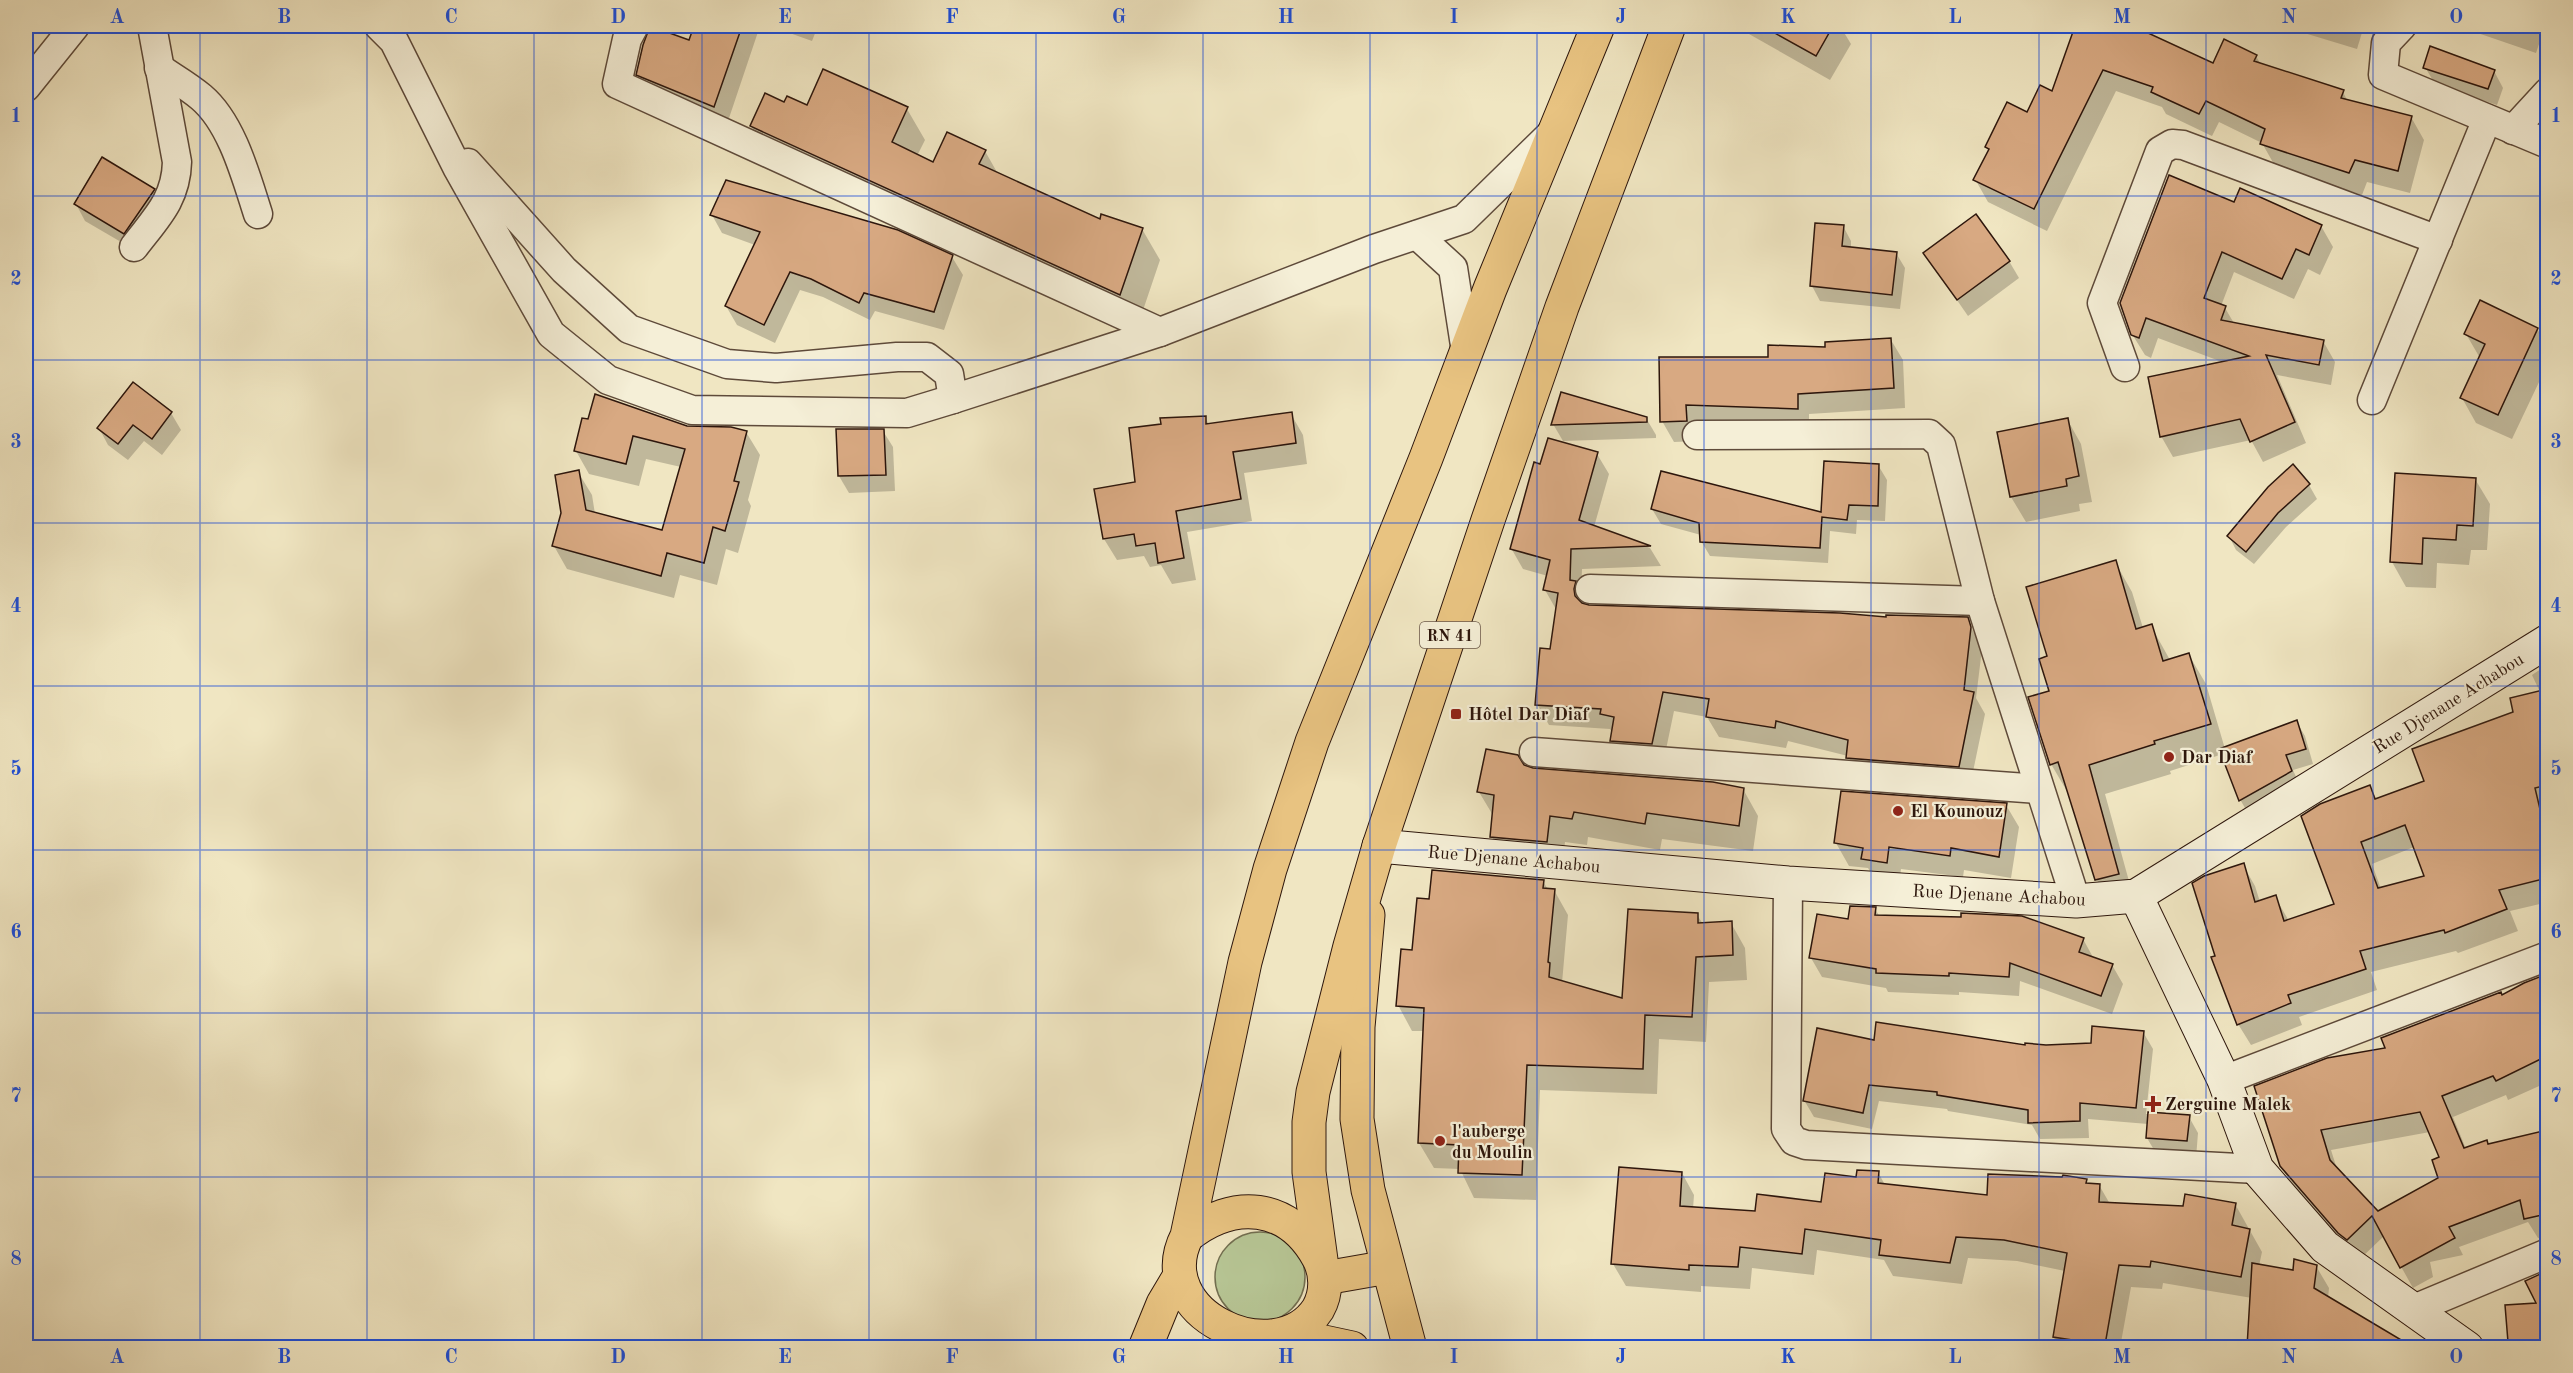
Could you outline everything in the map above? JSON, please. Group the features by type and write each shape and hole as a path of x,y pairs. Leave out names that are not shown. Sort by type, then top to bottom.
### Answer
{"main road":[{"path":"1352,1347 1281,1343 1254,1344 1233,1339 1215,1329 1200,1315 1188,1298 1179,1277 1178,1256 1187,1236 1245,962 1276,851 1312,742 1598,26"},
{"name":"RN 41","path":"1323,1270 1309,1164 1309,1122 1313,1092 1375,860 1562,307 1669,26"},
{"name":"Rue Djenane Achabou","path":"1375,860 2076,901 2136,896 2547,641"},
{"path":"1375,860 1358,1027 1357,1119 1368,1190 1410,1347"},
{"path":"2136,896 2224,1080 2257,1169 2325,1247 2467,1347"},
{"path":"1187,1236 1204,1222 1222,1215 1246,1211 1269,1215 1291,1225 1309,1241 1323,1270 1322,1301 1312,1321 1281,1343"},
{"path":"1323,1270 1388,1267"},
{"path":"1145,1347 1159,1312 1179,1277"}],"street":[{"path":"26,87 75,26"},
{"path":"134,247 169,202 176,179 177,162 152,26"},
{"path":"379,26 394,41 439,130 551,334 608,380 692,410 907,414 1160,332 1363,253 1464,219 1557,129"},
{"path":"634,26 627,39 617,84 1160,332"},
{"path":"2402,26 2386,44 2383,75 2547,144"},
{"path":"159,68 203,98 220,121 236,150 258,214"},
{"path":"2513,130 2547,92"},
{"path":"2372,400 2487,119"},
{"path":"439,130 564,270 629,328 727,363 776,368 897,357 927,357 949,374 953,399"},
{"path":"2125,367 2102,303 2160,152 2172,144 2183,145 2438,240"},
{"path":"1417,235 1453,268 1466,352"},
{"path":"1697,435 1929,434 1941,446 1980,602 2076,901"},
{"path":"1590,589 1980,602"},
{"path":"1534,752 2039,789"},
{"path":"1788,883 1786,1129 1794,1141 1818,1145 2257,1169"},
{"path":"2224,1080 2547,956"},
{"path":"2414,1309 2547,1254"}],"green space":[{"path":"1260,1232 1277,1235 1292,1245 1302,1260 1305,1277 1302,1294 1292,1309 1277,1319 1260,1322 1243,1319 1228,1309 1218,1294 1215,1277 1218,1260 1228,1245 1243,1235"}],"building":[{"path":"650,26 689,40 694,26 720,26 740,32 714,107 636,75"},
{"path":"1762,26 1833,26 1816,56"},
{"path":"2075,26 2133,26 2213,63 2224,39 2257,55 2254,61 2344,90 2341,98 2412,116 2398,171 2355,160 2349,173 2260,144 2265,129 2206,101 2199,114 2151,92 2153,87 2103,70 2034,209 1973,180 1989,149 1985,147 2007,102 2027,112 2040,85 2052,91"},
{"path":"2430,46 2495,70 2488,89 2423,68"},
{"path":"823,69 908,107 892,142 933,162 947,132 986,150 979,164 1100,219 1101,214 1143,228 1120,295 750,126 765,93 784,102 787,96 807,105"},
{"path":"102,157 155,189 124,234 74,204"},
{"path":"2169,175 2234,202 2240,188 2322,225 2309,255 2296,249 2282,279 2222,252 2204,298 2226,306 2221,320 2324,340 2319,365 2266,355 2295,422 2250,442 2240,419 2160,437 2148,377 2249,356 2146,318 2139,338 2131,335 2120,303"},
{"path":"726,180 898,230 953,255 934,312 864,293 859,303 811,279 790,272 764,325 725,306 760,232 710,215"},
{"path":"1976,214 2010,261 1957,300 1923,253"},
{"path":"1815,223 1844,225 1842,246 1897,252 1892,295 1810,286"},
{"path":"2480,300 2538,328 2498,415 2460,398 2485,344 2464,334"},
{"path":"1891,338 1894,388 1798,394 1798,409 1686,405 1687,421 1660,422 1659,357 1768,357 1768,345 1825,347 1825,342"},
{"path":"133,382 172,412 152,439 133,425 118,444 97,428"},
{"path":"1561,392 1647,417 1647,422 1551,425"},
{"path":"595,394 687,426 731,427 747,431 734,481 739,482 725,531 713,527 704,563 667,553 661,576 552,546 561,513 555,475 579,470 586,510 662,530 685,449 633,436 626,464 574,451 582,418 588,419"},
{"path":"1292,412 1296,443 1233,452 1241,499 1176,511 1184,558 1158,563 1155,543 1136,546 1134,534 1103,539 1094,489 1135,482 1129,428 1161,424 1160,418 1206,416 1206,424"},
{"path":"2068,418 2079,476 2066,479 2067,486 2010,497 1997,432"},
{"path":"836,429 884,429 886,475 838,476"},
{"path":"1548,438 1598,452 1579,520 1651,546 1571,549 1570,580 1576,581 1575,596 1582,603 1840,613 1886,617 1886,615 1968,617 1971,627 1964,690 1974,692 1959,767 1846,758 1848,740 1776,721 1775,728 1706,717 1709,699 1663,692 1652,744 1610,741 1614,717 1600,714 1601,709 1535,705 1540,648 1550,649 1558,593 1543,590 1550,560 1510,549 1534,462 1540,464"},
{"path":"1824,461 1879,464 1878,506 1849,505 1847,520 1822,517 1820,548 1700,542 1699,523 1651,509 1661,471 1821,512"},
{"path":"2293,464 2310,484 2278,513 2246,552 2227,536 2268,487"},
{"path":"2395,473 2476,478 2473,526 2457,525 2456,540 2423,538 2422,564 2390,562"},
{"path":"2116,560 2136,629 2152,624 2163,661 2189,653 2211,724 2154,741 2155,744 2089,765 2119,874 2095,880 2058,762 2050,765 2028,697 2049,691 2039,659 2047,656 2026,587"},
{"path":"2547,689 2547,785 2535,788 2547,839 2547,878 2499,890 2507,909 2445,933 2444,930 2360,951 2366,969 2288,995 2291,1003 2237,1025 2211,957 2215,956 2192,883 2204,876 2244,863 2255,902 2276,895 2284,921 2334,904 2301,816 2320,804 2370,785 2375,799 2424,781 2412,749 2513,712 2510,698","holes":["2405,825 2424,876 2378,888 2361,842"]},
{"path":"2297,720 2306,749 2286,755 2292,771 2239,801 2219,749"},
{"path":"1486,749 1518,755 1524,765 1533,768 1713,782 1744,788 1739,826 1647,813 1645,824 1574,812 1572,819 1550,816 1547,842 1490,837 1494,795 1477,792"},
{"name":"El Kounouz","path":"1841,791 2007,803 1999,857 1951,848 1950,856 1889,847 1887,863 1861,859 1863,848 1834,843"},
{"path":"1432,870 1544,880 1543,888 1555,889 1548,962 1550,963 1549,977 1622,998 1628,909 1698,913 1698,923 1732,921 1733,955 1696,957 1692,1017 1645,1015 1643,1069 1527,1065 1522,1175 1458,1173 1459,1145 1418,1143 1424,1008 1396,1006 1401,949 1412,950 1417,898 1429,899"},
{"path":"1850,906 1876,907 1875,915 1961,917 1961,913 2022,916 2084,938 2079,952 2113,964 2101,996 2010,963 2009,977 1949,973 1949,976 1876,973 1876,969 1809,958 1817,914 1848,919"},
{"path":"2547,974 2547,1056 2496,1081 2493,1076 2442,1096 2464,1148 2487,1140 2488,1144 2547,1130 2547,1214 2524,1219 2520,1200 2449,1227 2455,1238 2400,1268 2372,1216 2347,1240 2338,1233 2280,1166 2254,1086 2327,1058 2385,1048 2381,1038 2501,992 2502,995","holes":["2420,1112 2439,1157 2432,1160 2438,1178 2378,1211 2330,1160 2321,1130"]},
{"path":"1876,1022 2025,1045 2025,1043 2046,1045 2091,1043 2092,1026 2144,1031 2136,1108 2080,1103 2080,1121 2028,1123 2028,1110 1937,1095 1937,1092 1869,1085 1863,1113 1803,1101 1817,1028 1874,1040"},
{"path":"2148,1112 2190,1115 2187,1141 2146,1138"},
{"path":"1619,1167 1682,1172 1680,1206 1755,1211 1757,1194 1821,1202 1825,1173 1856,1177 1857,1170 1879,1171 1878,1183 1987,1195 1988,1174 2062,1177 2063,1175 2087,1179 2086,1183 2100,1184 2099,1202 2183,1206 2185,1194 2236,1203 2232,1225 2250,1229 2241,1277 2151,1261 2150,1267 2119,1265 2105,1345 2053,1337 2067,1253 2004,1240 1956,1237 1950,1263 1879,1255 1881,1240 1805,1229 1802,1254 1740,1247 1738,1267 1689,1265 1689,1270 1611,1264"},
{"path":"2294,1259 2317,1265 2314,1288 2413,1347 2247,1347 2252,1263 2293,1270"},
{"path":"2547,1271 2547,1340 2508,1342 2505,1305 2536,1303 2525,1281"}],"place":[{"name":"Hôtel Dar Diaf","path":"1456,714"},
{"name":"Dar Diaf","path":"2169,757"},
{"name":"El Kounouz","path":"1898,811"},
{"name":"Zerguine Malek","path":"2153,1104"},
{"name":"l'auberge du Moulin","path":"1440,1141"}]}
